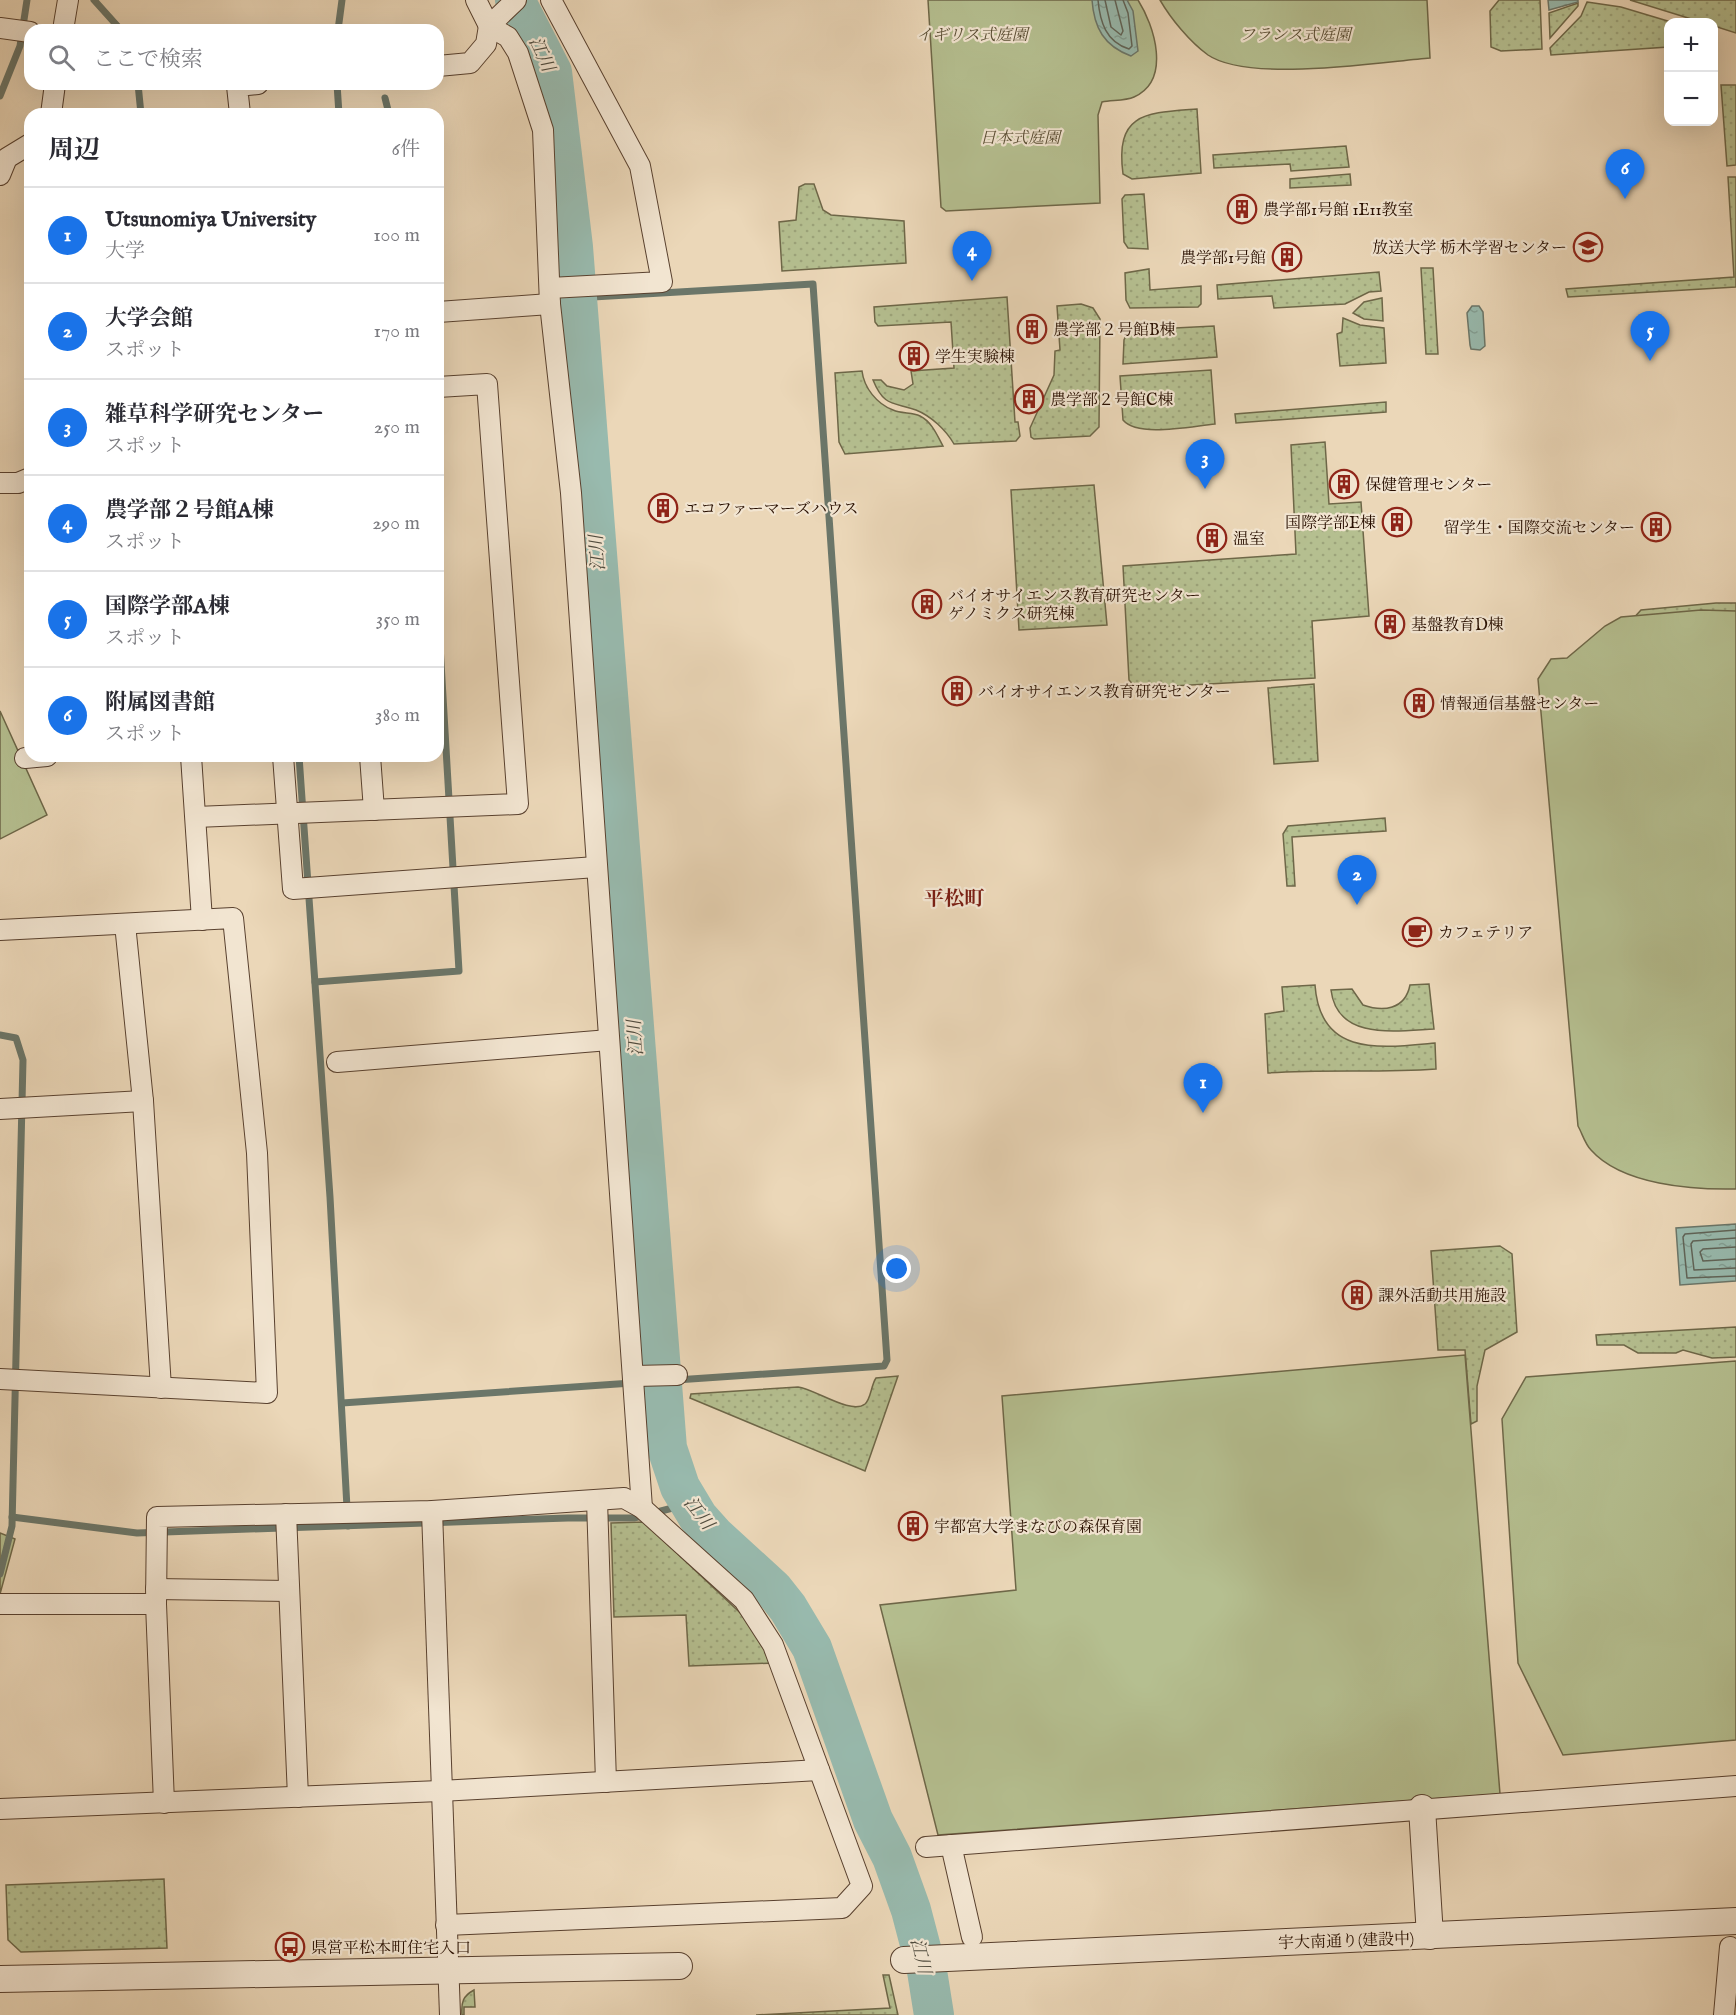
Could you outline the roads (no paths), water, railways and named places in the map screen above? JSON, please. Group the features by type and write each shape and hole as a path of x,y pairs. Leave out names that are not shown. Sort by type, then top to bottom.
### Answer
{"street":[{"path":"64,24 68,0"},
{"path":"476,0 489,26 508,37 518,53 543,130 550,296 571,493 635,1377 642,1508"},
{"path":"444,65 470,63 486,44 489,26 516,0"},
{"path":"444,311 550,296 601,285 662,282 640,166 551,0"},
{"path":"0,28 24,31"},
{"path":"52,108 54,90"},
{"path":"237,90 239,108"},
{"path":"0,175 7,158 24,148"},
{"path":"196,817 518,804 487,384 444,387"},
{"path":"0,483 18,483 24,480"},
{"path":"191,762 202,920"},
{"path":"283,762 293,889 597,867"},
{"path":"370,762 374,810"},
{"path":"0,930 233,918 257,1153 267,1393 0,1379"},
{"path":"125,924 143,1101 161,1388"},
{"path":"337,1062 609,1040"},
{"path":"0,1108 143,1101"},
{"path":"635,1377 677,1375"},
{"path":"164,1803 156,1597 157,1517 432,1511 624,1498 642,1508 744,1600 773,1645 862,1886 842,1908 446,1925"},
{"path":"597,1500 606,1782"},
{"path":"432,1511 440,1791 450,2015"},
{"path":"286,1514 298,1797"},
{"path":"0,1604 289,1591"},
{"path":"0,1809 440,1791 819,1770"},
{"path":"926,1846 1736,1786"},
{"path":"1422,1808 1430,1936"},
{"path":"951,1845 972,1937"},
{"name":"宇大南通り(建設中)","path":"904,1960 1736,1921"},
{"path":"1724,2015 1732,1952"},
{"path":"0,1979 679,1966"}],"water":[{"path":"1092,0 1127,0 1133,11 1138,51 1131,56 1107,41 1095,19"},
{"path":"1548,0 1578,0 1578,2 1549,10"},
{"path":"1472,306 1479,306 1483,312 1485,346 1480,350 1471,349 1470,345 1467,313"},
{"path":"1736,1224 1736,1281 1680,1285 1676,1228"}],"waterway":[{"path":"0,96 20,46 27,0"},
{"path":"94,0 116,24"},
{"path":"339,24 342,0"},
{"name":"江川","path":"515,0 552,72 573,247 667,1448 680,1487 698,1517 715,1536 773,1589 788,1608 812,1648 873,1820 892,1857 911,1910 927,1971 934,2015"},
{"path":"139,90 140,108"},
{"path":"337,90 339,108"},
{"path":"385,98 388,108"},
{"path":"576,298 813,284 887,1360 884,1366 676,1380"},
{"path":"315,982 459,971 444,714"},
{"path":"299,762 330,1197 348,1526"},
{"path":"0,1035 16,1038 23,1060 12,1526 0,1574"},
{"path":"342,1403 632,1383"},
{"path":"12,1517 137,1533 568,1518 634,1518 688,1504"}],"place":[{"name":"附属図書館","path":"1625,199"},
{"name":"農学部1号館 1E11教室","path":"1242,209"},
{"name":"放送大学 栃木学習センター","path":"1588,247"},
{"name":"農学部1号館","path":"1287,257"},
{"name":"農学部２号館A棟","path":"972,281"},
{"name":"農学部２号館B棟","path":"1032,329"},
{"name":"学生実験棟","path":"914,356"},
{"name":"国際学部A棟","path":"1650,361"},
{"name":"農学部２号館C棟","path":"1029,399"},
{"name":"保健管理センター","path":"1344,484"},
{"name":"雑草科学研究センター","path":"1205,489"},
{"name":"エコファーマーズハウス","path":"663,508"},
{"name":"国際学部E棟","path":"1397,522"},
{"name":"留学生・国際交流センター","path":"1656,527"},
{"name":"温室","path":"1212,538"},
{"name":"バイオサイエンス教育研究センター ゲノミクス研究棟","path":"927,604"},
{"name":"基盤教育D棟","path":"1390,624"},
{"name":"バイオサイエンス教育研究センター","path":"957,691"},
{"name":"情報通信基盤センター","path":"1419,703"},
{"name":"大学会館","path":"1357,905"},
{"name":"カフェテリア","path":"1417,932"},
{"name":"Utsunomiya University","path":"1203,1113"},
{"name":"課外活動共用施設","path":"1357,1295"},
{"name":"宇都宮大学まなびの森保育園","path":"913,1526"},
{"name":"県営平松本町住宅入口","path":"290,1947"}],"district":[{"name":"平松町","path":"954,898"}],"park label":[{"name":"イギリス式庭園","path":"972,34"},
{"name":"フランス式庭園","path":"1295,34"},
{"name":"日本式庭園","path":"1020,137"}]}
